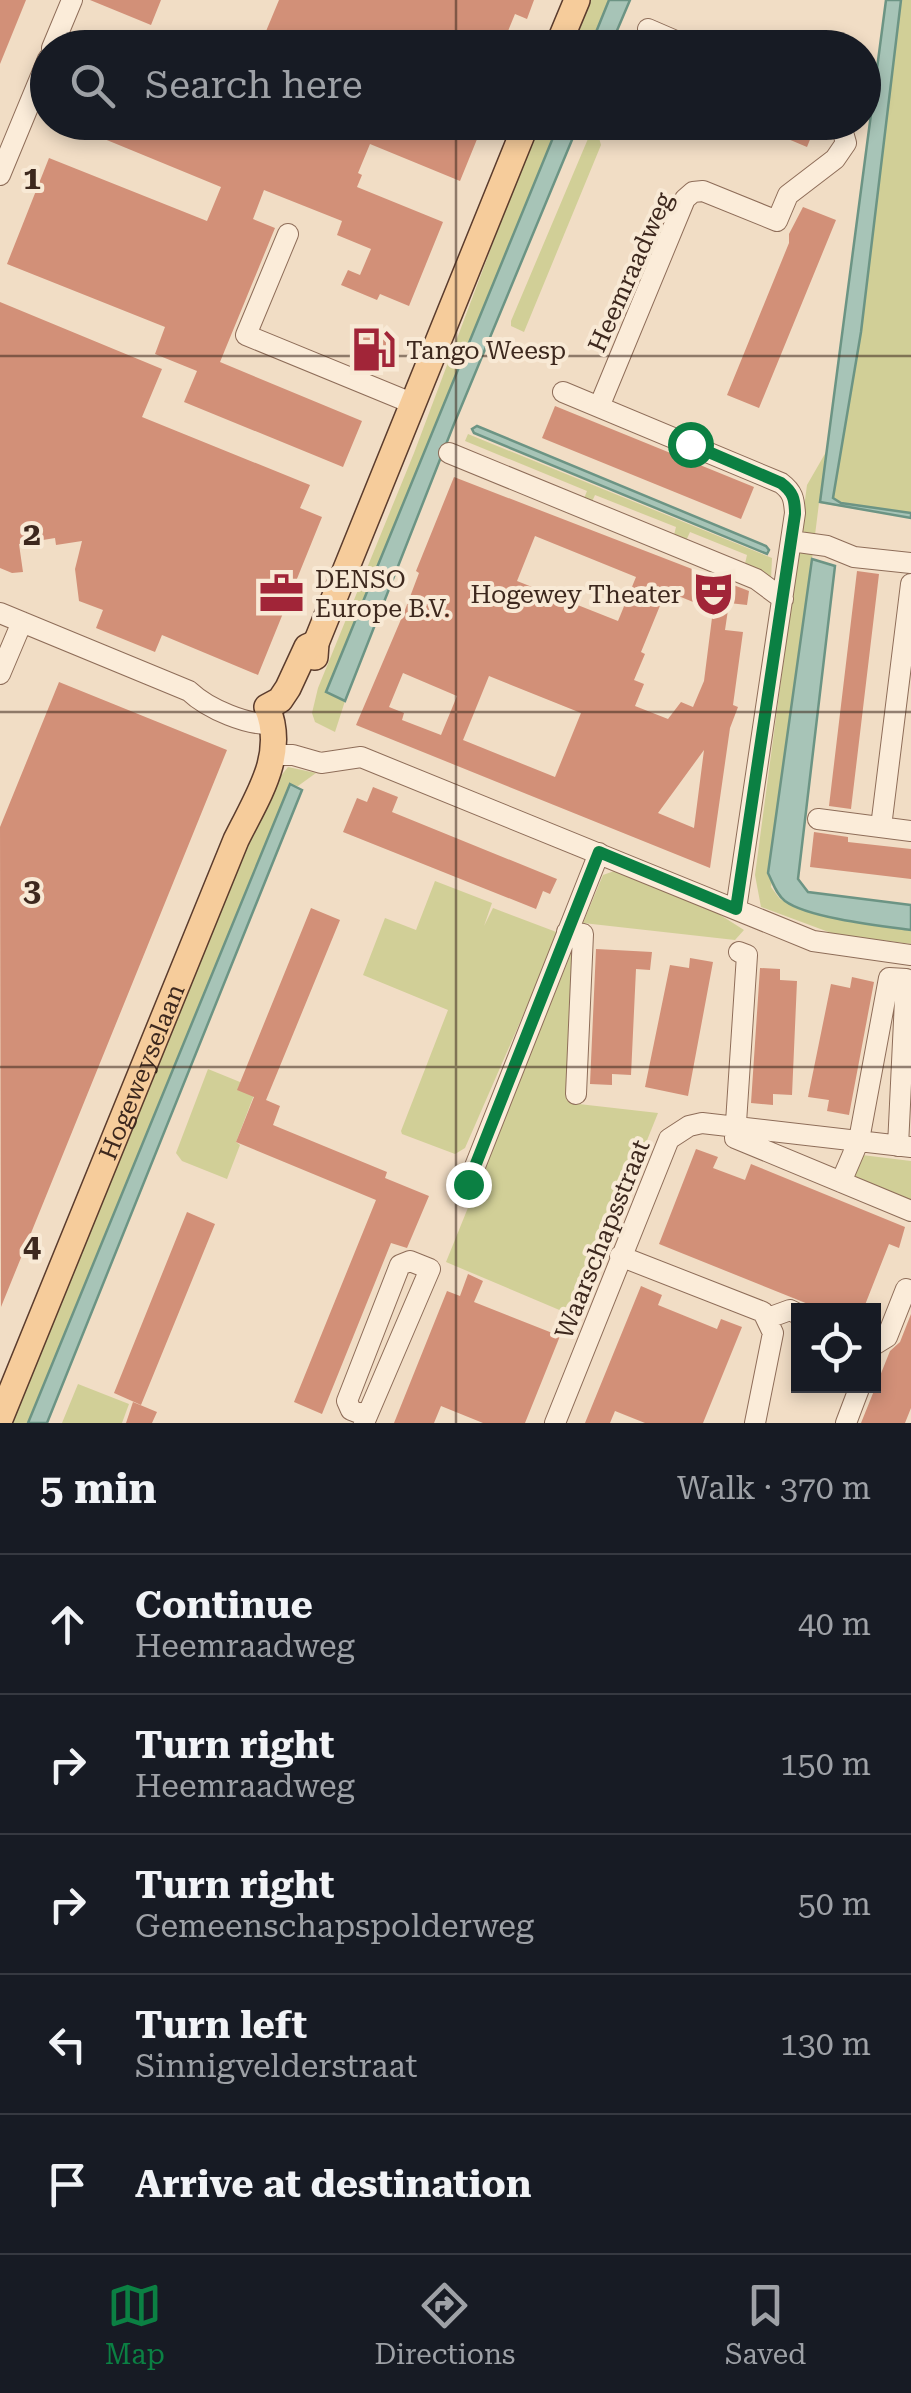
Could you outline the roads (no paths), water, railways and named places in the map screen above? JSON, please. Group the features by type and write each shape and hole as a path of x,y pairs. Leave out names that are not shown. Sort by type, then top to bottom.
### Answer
{"main road":[{"path":"565,30 577,0"},
{"path":"271,716 307,647 316,643 520,140"},
{"name":"Hogeweyselaan","path":"1,1415 236,840 263,784 273,754 271,716"}],"street":[{"path":"60,30 72,0"},
{"path":"0,175 30,102"},
{"name":"Heemraadweg","path":"599,406 685,200 692,192 702,191 778,220 788,195 835,159 845,140"},
{"path":"288,234 246,335 414,404"},
{"path":"563,392 781,483 794,499 736,909"},
{"path":"449,454 756,580 782,598"},
{"path":"790,541 827,546 854,557 911,563"},
{"path":"881,828 911,584"},
{"path":"0,613 189,691 202,690 271,716"},
{"path":"0,674 22,622"},
{"path":"273,754 321,763 360,757 813,941 905,955 898,978 889,978 858,1140 841,1182"},
{"path":"818,819 911,831"},
{"path":"468,1184 599,852"},
{"path":"568,932 584,934 576,1094"},
{"path":"739,952 746,955 735,1138 911,1211"},
{"name":"Waarschapsstraat","path":"555,1423 669,1139 702,1123 904,1147 906,979 898,978"},
{"path":"620,1256 757,1308 768,1318 772,1333 755,1423"},
{"path":"410,1261 430,1269 366,1420 350,1410 346,1402 400,1264 410,1261"},
{"path":"881,1342 887,1337 906,1289"},
{"path":"768,1318 791,1310"},
{"path":"846,1423 857,1393"}],"place":[{"name":"Tango Weesp","path":"373,350"},
{"name":"DENSO Europe B.V.","path":"282,593"},
{"name":"Hogewey Theater","path":"714,594"}]}
